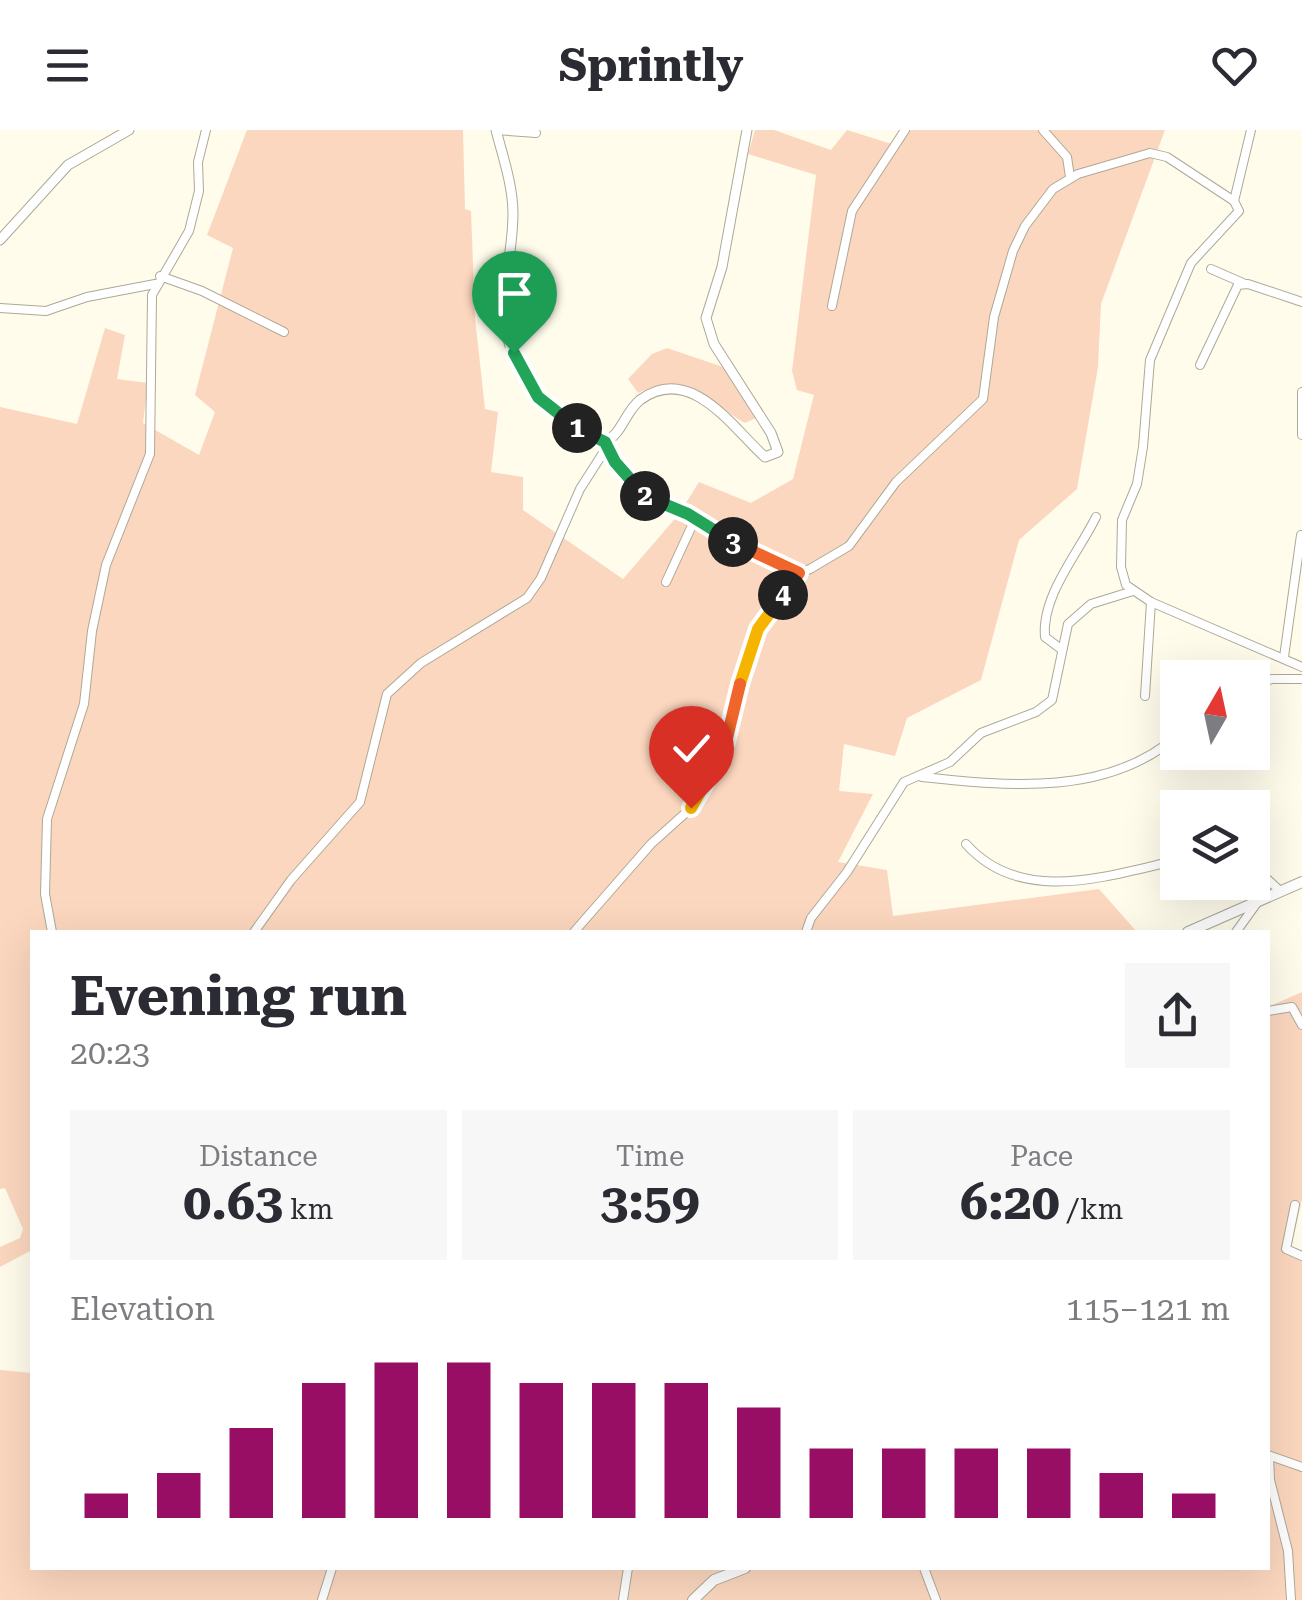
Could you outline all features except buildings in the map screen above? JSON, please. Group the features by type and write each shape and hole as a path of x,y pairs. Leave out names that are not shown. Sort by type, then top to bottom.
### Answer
{"main road":[{"path":"1270,894 1302,882"},
{"path":"1192,930 1255,900"},
{"path":"694,1600 714,1580 740,1570"}],"street":[{"path":"52,930 45,894 47,819 84,704 92,631 106,565 150,454 150,308 158,280 188,231 199,191 198,162 206,130"},
{"path":"536,132 496,130 512,206 504,303 507,334 527,380 542,402 606,446 646,498 799,573"},
{"path":"255,930 292,880 360,802 387,694 421,663 526,598 551,558 580,489 638,402 672,392 715,406 765,457 778,452 771,432 719,352 706,318 722,267 747,130"},
{"path":"832,306 852,212 904,130"},
{"path":"1043,130 1066,157 1070,177"},
{"path":"1234,201 1251,130"},
{"path":"0,240 68,165 123,131"},
{"path":"576,930 651,844 691,808 726,742 758,629 799,573 849,546 896,482 983,399 994,318 1013,252 1044,202 1070,177 1156,153 1234,201 1240,212 1192,263 1150,360 1139,475 1120,541 1122,574 1133,591 1151,602 1302,667"},
{"path":"1211,269 1243,284 1302,302"},
{"path":"0,308 46,311 87,296 158,280 202,291 284,332"},
{"path":"1200,365 1230,299 1243,284"},
{"path":"1302,392 1302,436"},
{"path":"1061,648 1044,637 1045,623 1056,590 1096,517"},
{"path":"666,582 695,519"},
{"path":"1284,657 1300,534"},
{"path":"807,930 810,918 847,872 900,786 955,759 981,733 1049,704 1058,689 1065,630 1078,613 1133,591"},
{"path":"1144,696 1151,602"},
{"path":"1270,680 1302,679"},
{"path":"918,776 1050,785 1149,758 1160,749"},
{"path":"966,844 986,866 1055,884 1160,864"},
{"path":"1270,881 1280,890"},
{"path":"1237,930 1258,900"},
{"path":"1270,1010 1287,1004 1298,1012 1302,1025"},
{"path":"1295,1205 1286,1248 1302,1256"},
{"path":"1270,1456 1302,1467"},
{"path":"1270,1480 1288,1551 1291,1600"},
{"path":"322,1600 331,1570"},
{"path":"623,1600 628,1570"},
{"path":"925,1570 936,1600"}],"shaded area":[{"path":"247,130 463,130 465,209 471,211 475,318 485,409 498,412 491,472 523,477 523,510 623,579 679,514 699,482 751,503 793,479 814,395 797,390 792,371 816,175 748,154 755,130 774,130 831,150 847,130 895,145 904,130 1165,130 1101,304 1098,367 1077,489 1019,540 981,680 907,718 895,756 844,744 839,791 873,794 838,862 887,870 893,916 1099,889 1135,930 30,930 30,1251 0,1267 0,1247 20,1238 23,1229 5,1188 0,1189 0,407 77,424 105,328 125,335 117,379 148,383 143,423 199,455 215,412 195,395 233,248 207,235"},
{"path":"667,348 723,367 756,418 745,423 684,386 656,386 638,393 628,379 652,354"},
{"path":"1302,992 1302,1199 1291,1248 1302,1252 1302,1600 0,1600 0,1370 30,1373 30,1570 1270,1570 1270,1006"}],"route":[{"path":"514,353 542,402 595,441 605,442 615,462 646,498 688,514 748,550 799,573 758,629 745,663 726,742 691,808"}]}
